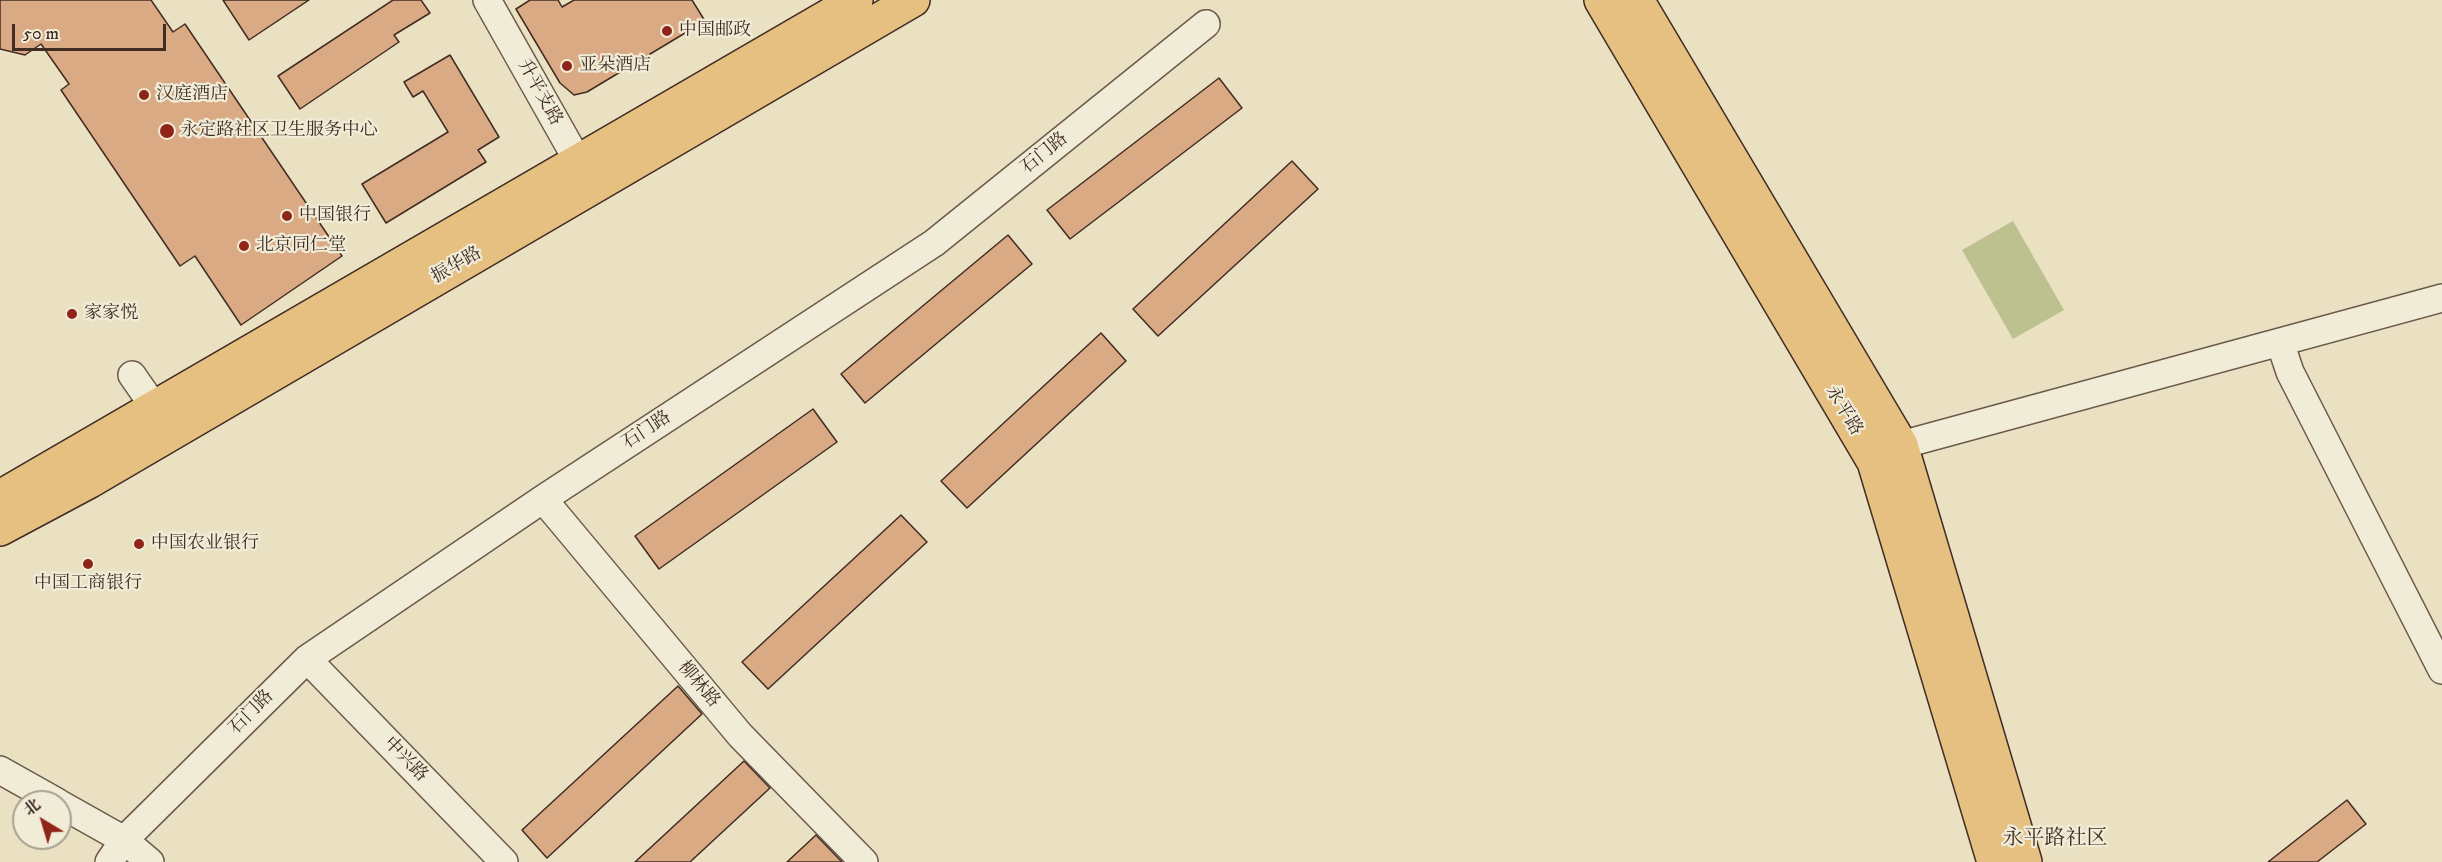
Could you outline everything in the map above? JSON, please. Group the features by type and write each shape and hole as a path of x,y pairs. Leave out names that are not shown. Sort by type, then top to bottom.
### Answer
{"main road":[{"name":"振华路","path":"0,529 82,485 586,175 856,0"},
{"name":"振华路","path":"0,497 155,408 913,0"},
{"name":"永平路","path":"1601,0 1874,462 1994,862"},
{"name":"永平路","path":"1637,0 1901,445 2025,862"}],"street":[{"name":"升平支路","path":"487,0 586,175"},
{"name":"石门路","path":"109,862 124,840 307,659 543,499 934,243 1206,24"},
{"path":"1874,462 1901,445 2442,298"},
{"path":"2280,342 2290,372 2442,670"},
{"path":"132,375 155,408"},
{"name":"柳林路","path":"543,499 740,735 864,862"},
{"name":"中兴路","path":"307,659 504,862"},
{"path":"0,770 35,790"},
{"path":"72,811 124,840 150,862"}],"green space":[{"path":"2013,221 2064,310 2013,339 1962,250"}],"building":[{"path":"0,0 151,0 173,32 185,24 342,256 241,325 195,256 180,266 61,90 69,84 41,44 25,55 0,49"},
{"path":"223,0 309,0 249,40"},
{"path":"393,0 421,0 430,13 394,35 399,42 300,109 278,76"},
{"path":"530,0 558,0 562,7 574,0 692,0 705,21 587,92 574,95 560,83 516,9"},
{"path":"450,55 499,137 478,150 486,162 386,223 362,184 448,132 423,91 413,97 404,82"},
{"path":"1219,78 1242,108 1070,239 1047,210"},
{"path":"1292,161 1318,189 1158,336 1133,309"},
{"path":"1008,235 1032,264 865,403 841,374"},
{"path":"1101,333 1126,361 967,508 941,481"},
{"path":"813,409 837,442 659,569 635,536"},
{"path":"901,515 927,542 768,689 742,662"},
{"path":"678,686 702,714 547,858 522,830"},
{"path":"744,761 770,788 690,862 635,862"},
{"path":"2347,800 2366,824 2317,862 2268,862"},
{"path":"816,835 842,862 787,862"}],"place":[{"name":"中国邮政","path":"667,31"},
{"name":"亚朵酒店","path":"567,66"},
{"name":"汉庭酒店","path":"144,95"},
{"name":"永定路社区卫生服务中心","path":"167,131"},
{"name":"中国银行","path":"287,216"},
{"name":"北京同仁堂","path":"244,246"},
{"name":"家家悦","path":"72,314"},
{"name":"中国农业银行","path":"139,544"},
{"name":"中国工商银行","path":"88,564"}],"district":[{"name":"永平路社区","path":"2055,840"}]}
